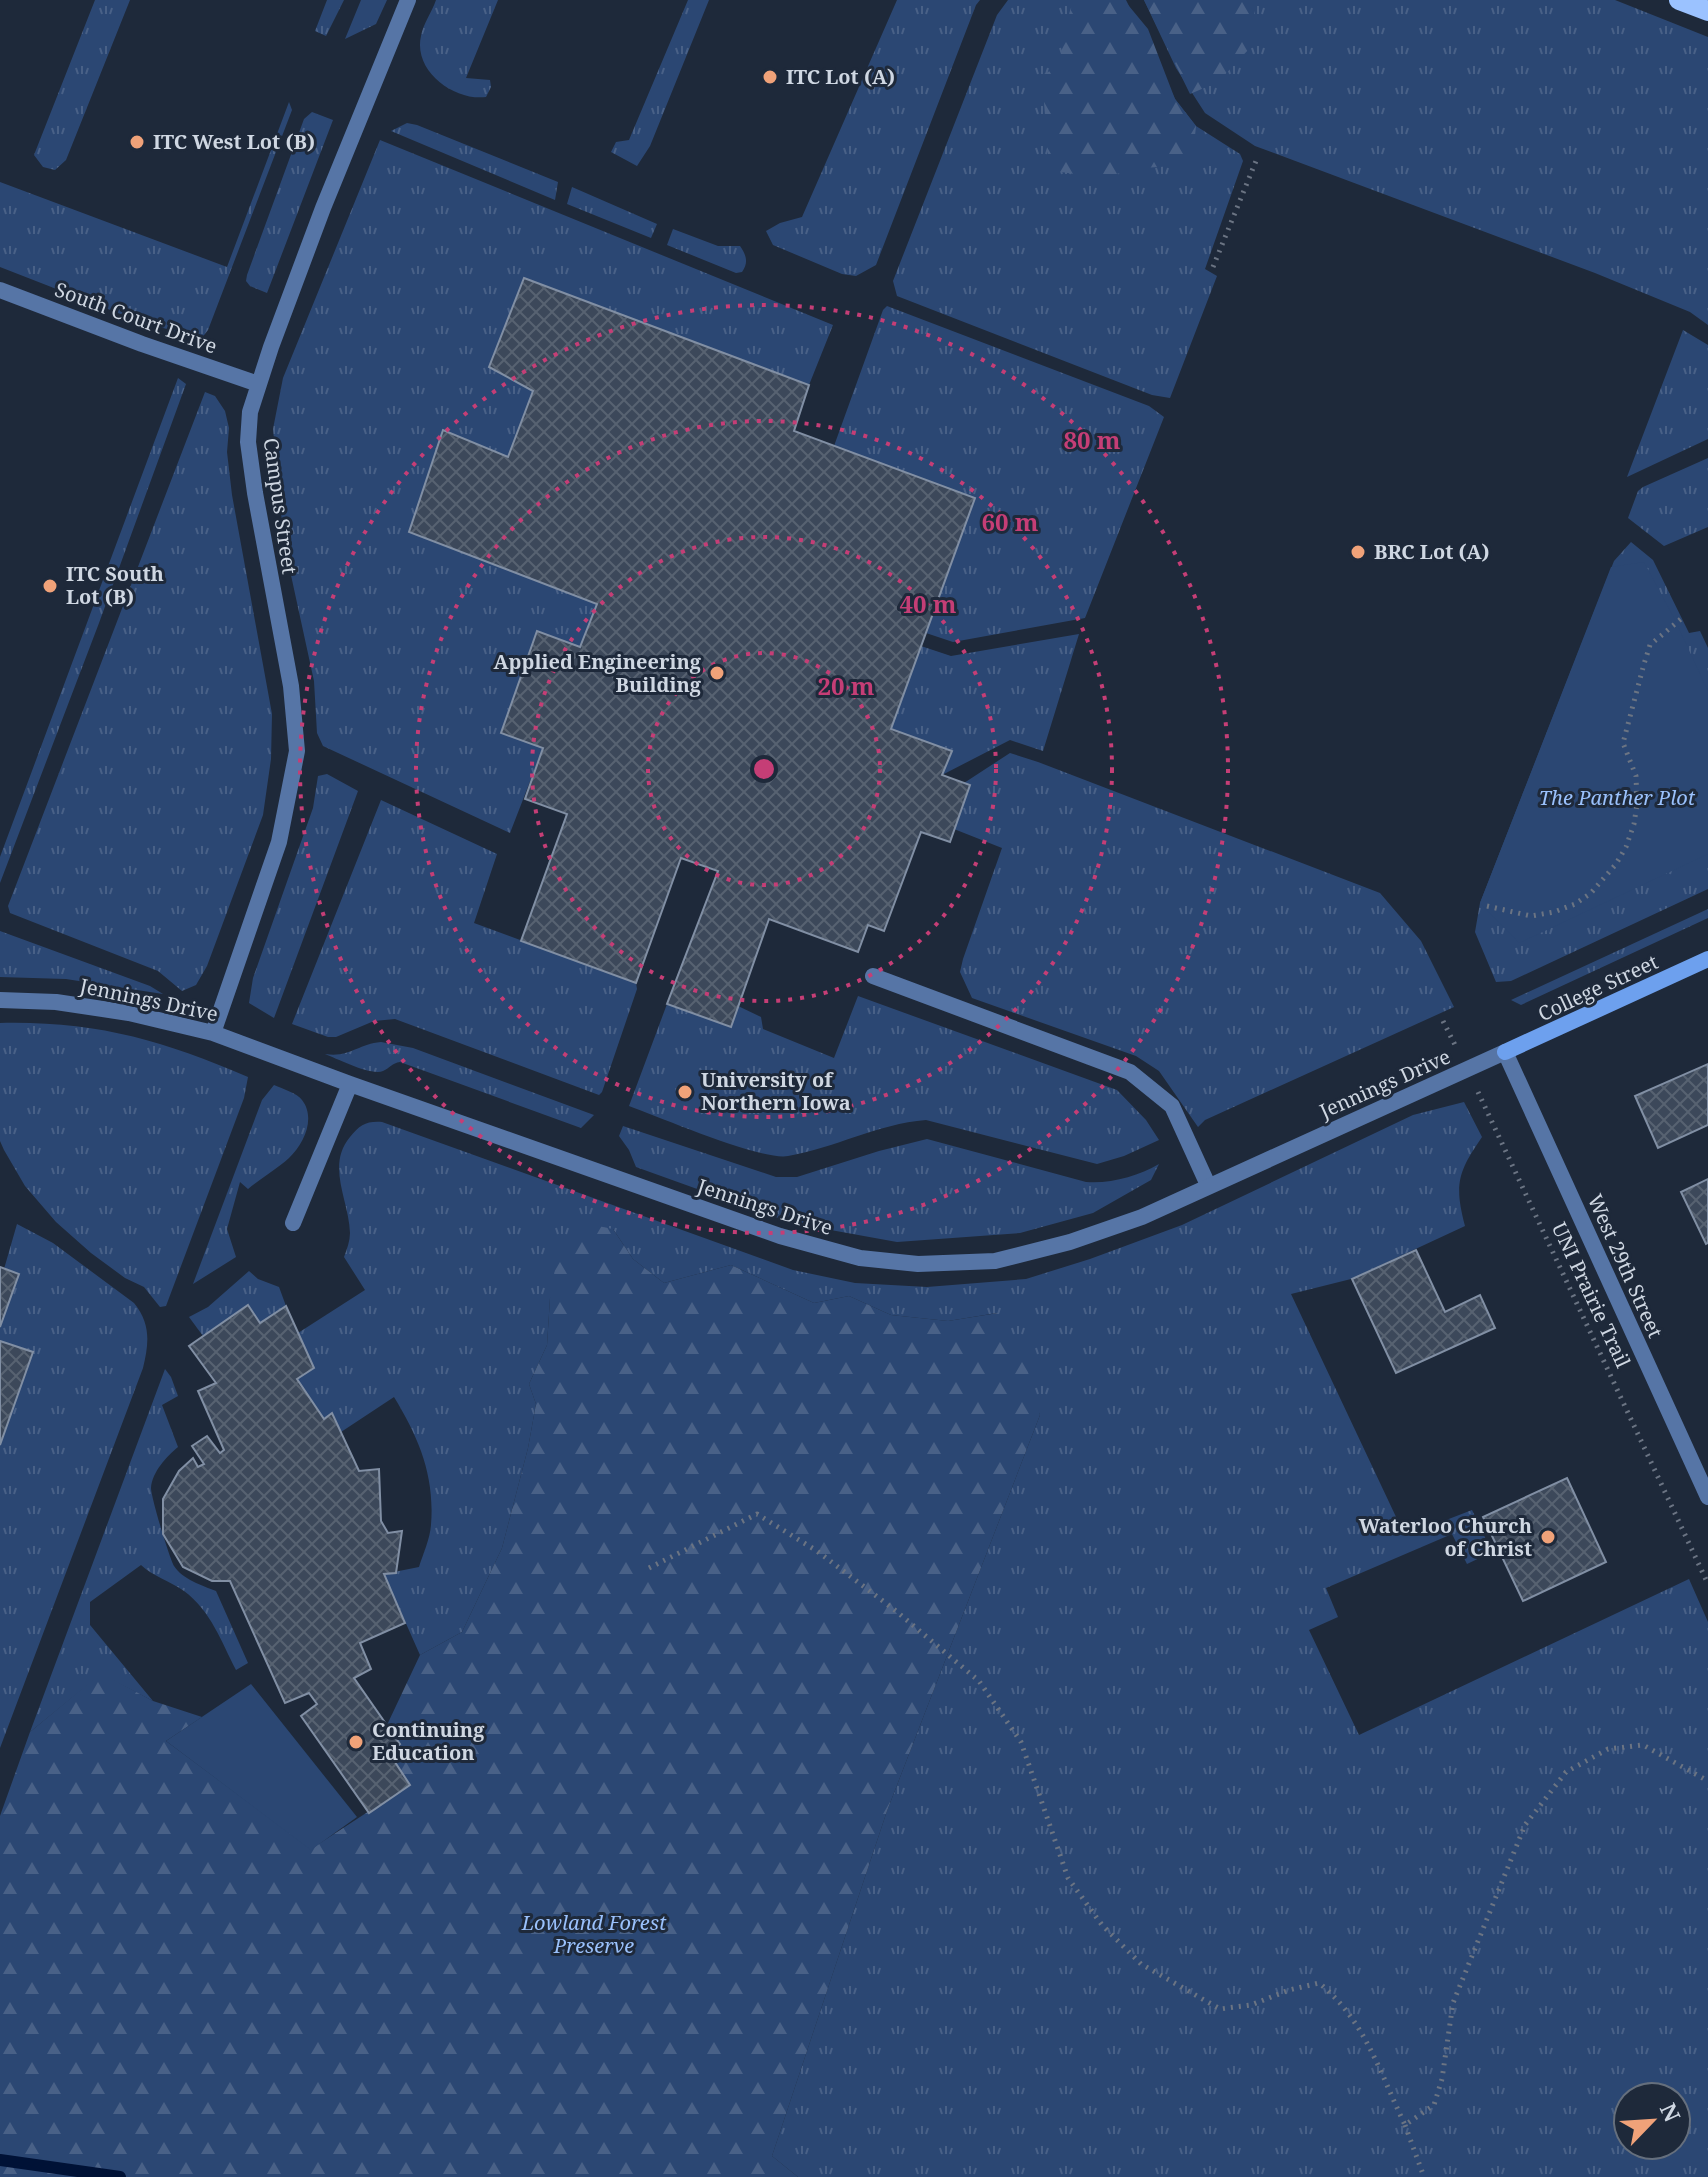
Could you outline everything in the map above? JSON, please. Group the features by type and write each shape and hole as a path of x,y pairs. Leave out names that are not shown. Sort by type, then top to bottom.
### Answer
{"main road":[{"path":"1679,0 1708,11"}],"street":[{"name":"Campus Street","path":"213,1033 279,842 297,751 291,686 263,541 248,442 250,412 323,208 408,0"},
{"name":"South Court Drive","path":"0,290 258,384"},
{"name":"College Street","path":"1505,1052 1708,959"},
{"path":"873,976 1130,1072 1172,1106 1208,1185"},
{"name":"Jennings Drive","path":"0,1000 56,1002 129,1013 213,1033 780,1236 860,1258 918,1264 995,1261 1070,1242 1128,1222 1505,1052"},
{"name":"West 29th Street","path":"1505,1052 1708,1497"},
{"path":"293,1223 350,1084"}],"path":[{"path":"1213,267 1258,156"},
{"path":"1487,906 1531,916 1554,912 1575,904 1591,893 1616,864 1630,836 1637,804 1636,776 1623,743 1644,664 1650,645 1682,618"},
{"name":"UNI Prairie Trail","path":"1443,1021 1708,1584"},
{"path":"649,1568 757,1514 817,1551 896,1611 979,1681 1021,1742 1068,1878 1102,1925 1141,1964 1220,2009 1251,2005 1289,1990 1319,1983 1337,1998 1372,2048 1424,2177"},
{"path":"1405,2125 1434,2105 1442,2079 1453,2003 1525,1825 1566,1772 1608,1749 1643,1745 1708,1781"}],"green space":[{"path":"95,0 130,0 66,160 55,170 43,167 34,155"},
{"path":"327,0 344,0 326,36 315,31"},
{"path":"361,0 387,0 376,24 345,39"},
{"path":"436,0 498,0 466,78 490,80 491,87 486,97 474,97 449,89 438,81 423,61 421,36"},
{"path":"688,0 709,0 650,146 637,166 611,152 616,142 629,140"},
{"path":"897,0 980,0 876,265 856,276 842,274 773,245 766,231 802,217"},
{"path":"1008,0 1126,0 1175,99 1196,126 1240,154 1243,161 1205,269 1217,276 1170,398 1152,395 897,296 893,281 997,15"},
{"path":"1073,0 1124,0 1148,29 1175,99 1196,126 1192,165 1142,168 1099,178 1049,170 1042,75 1058,67"},
{"path":"1144,0 1615,0 1708,37 1708,325 1690,312 1595,273 1255,146 1205,113 1176,68"},
{"path":"1144,0 1256,0 1249,49 1218,82 1190,94"},
{"path":"289,102 292,110 208,330 201,339 136,320 0,267 0,182 227,267"},
{"path":"312,112 333,120 267,293 250,286 246,281 247,275 304,119"},
{"path":"407,123 558,182 555,200 391,131"},
{"path":"380,140 833,325 809,385 524,279 490,366 533,391 508,457 448,433 409,531 597,604 580,647 537,631 501,732 543,748 510,833 323,746 317,733 314,681 284,543 273,429 283,378"},
{"path":"572,187 657,224 651,238 567,204"},
{"path":"673,229 718,246 740,246 746,259 742,272 736,273 667,245"},
{"path":"887,306 1149,406 1164,417 1085,618 953,642 926,633 974,498 834,446"},
{"path":"1683,330 1708,345 1708,439 1627,477"},
{"path":"178,378 186,384 0,883 0,857"},
{"path":"205,392 215,396 225,411 229,428 227,452 232,495 272,714 271,759 263,815 207,966 196,985 182,991 158,971 10,913 8,906"},
{"path":"1708,458 1708,527 1664,546 1628,518 1638,491 1643,487"},
{"name":"The Panther Plot","path":"1631,542 1653,560 1689,633 1700,631 1708,648 1708,889 1511,981 1496,982 1475,932 1480,903 1614,561"},
{"name":"The Panther Plot","path":"1644,562 1708,691 1708,854 1519,943 1480,903 1611,567"},
{"path":"1079,634 1043,751 1010,740 942,775 951,751 891,729 921,646 951,656"},
{"path":"1010,753 1380,893 1421,941 1454,1007 1205,1120 1198,1127 1159,1071 1136,1056 972,998 960,972 1002,848 954,829 969,785 964,783"},
{"path":"327,774 358,791 274,1018 249,1003 253,978 313,808 318,776"},
{"path":"381,800 497,854 474,923 636,983 637,989 599,1095 395,1019 374,1021 336,1037 292,1024"},
{"path":"1708,909 1708,918 1521,1005 1511,1000"},
{"path":"0,931 150,986 163,994 66,979 0,977"},
{"path":"858,996 1117,1090 1146,1120 1159,1140 1097,1164 926,1120 890,1126 805,1152 775,1156 734,1145 629,1106 667,1004 730,1027 738,1006 761,1017 763,1029 834,1058"},
{"path":"0,1023 67,1025 127,1035 248,1077 244,1098 166,1306 160,1307 144,1287 125,1278 91,1253 56,1222 25,1186 0,1141"},
{"path":"381,1042 413,1048 594,1115 581,1128 400,1062 378,1072 325,1054 341,1054"},
{"path":"274,1085 297,1095 306,1107 308,1123 303,1138 289,1158 248,1189 240,1182 227,1229 236,1257 193,1284 262,1100"},
{"path":"1464,1102 1482,1137 1460,1179 1465,1226 1351,1279 1291,1294 1405,1536 1472,1510 1492,1552 1467,1564 1452,1534 1326,1588 1338,1617 1309,1630 1359,1735 1689,1579 1708,1622 1708,2177 798,2177 772,2156 887,1811 1040,1415 997,1313 948,1321 891,1315 849,1296 814,1303 731,1265 664,1283 633,1259 613,1229 550,1298 547,1345 529,1384 536,1404 528,1448 502,1548 462,1632 420,1655 384,1574 419,1567 429,1536 432,1507 428,1474 411,1427 394,1397 341,1432 333,1414 324,1419 297,1379 313,1368 298,1333 365,1290 344,1257 350,1233 339,1171 343,1148 350,1137 360,1127 372,1122 382,1122 793,1270 855,1283 927,1287 1026,1279 1182,1225 1413,1115"},
{"path":"623,1126 776,1177 797,1177 927,1139 1086,1182 1124,1178 1159,1164 1151,1180 1093,1213 1020,1233 897,1242 792,1223 636,1167 619,1136"},
{"name":"Lowland Forest Preserve","path":"583,1223 613,1229 633,1259 664,1283 731,1265 814,1303 849,1296 891,1315 948,1321 998,1313 1026,1364 1040,1415 887,1811 772,2156 798,2177 0,2177 0,1816 30,1732 101,1673 153,1701 202,1717 166,1741 311,1849 409,1785 389,1753 400,1744 387,1725 420,1655 462,1632 502,1548 528,1448 536,1404 529,1384 547,1345 557,1257"},
{"path":"17,1224 53,1243 134,1303 146,1326 147,1342 143,1368 0,1748 0,1445 33,1353 0,1341 0,1327 19,1275 4,1269"},
{"path":"249,1271 258,1279 279,1287 286,1306 260,1323 247,1305 203,1336 189,1317 208,1307"},
{"path":"165,1369 178,1396 162,1405 178,1447 161,1465 152,1482 157,1514 174,1566 187,1578 216,1591 248,1663 236,1670 214,1627 193,1599 141,1565 90,1602 90,1625 153,1701 101,1674 30,1732"},
{"path":"251,1684 357,1817 311,1850 166,1741"}],"building":[{"name":"Applied Engineering Building","path":"524,278 809,385 794,431 975,498 891,729 952,751 942,775 970,785 950,842 921,832 884,931 868,925 858,952 769,919 731,1027 667,1004 718,871 681,858 636,983 521,941 567,814 525,799 543,748 501,733 537,631 580,647 597,604 409,532 443,430 508,457 533,391 489,367"},
{"path":"1708,1064 1708,1125 1658,1148 1635,1096"},
{"path":"1708,1179 1708,1243 1706,1244 1681,1192"},
{"path":"1416,1250 1445,1312 1480,1295 1495,1328 1396,1373 1352,1279"},
{"path":"0,1267 19,1274 0,1327"},
{"path":"248,1305 260,1323 286,1306 314,1368 297,1379 324,1419 332,1413 359,1471 379,1469 381,1521 388,1533 402,1531 396,1573 384,1574 405,1623 360,1643 371,1669 354,1678 400,1744 389,1753 410,1785 369,1813 301,1716 317,1704 309,1693 285,1703 230,1581 212,1581 183,1567 163,1534 163,1499 179,1471 193,1458 198,1467 204,1464 192,1446 207,1436 220,1453 224,1450 198,1391 216,1383 189,1346"},
{"path":"0,1341 33,1352 0,1445"},
{"path":"1567,1478 1606,1562 1523,1601 1483,1517"}],"waterway":[{"path":"0,2160 120,2177"}],"place":[{"name":"ITC Lot (A)","path":"770,77"},
{"name":"ITC West Lot (B)","path":"137,142"},
{"name":"BRC Lot (A)","path":"1358,552"},
{"name":"ITC South Lot (B)","path":"50,586"},
{"name":"Applied Engineering Building","path":"717,673"},
{"name":"University of Northern Iowa","path":"685,1092"},
{"name":"Waterloo Church of Christ","path":"1548,1537"},
{"name":"Continuing Education","path":"356,1742"}]}
